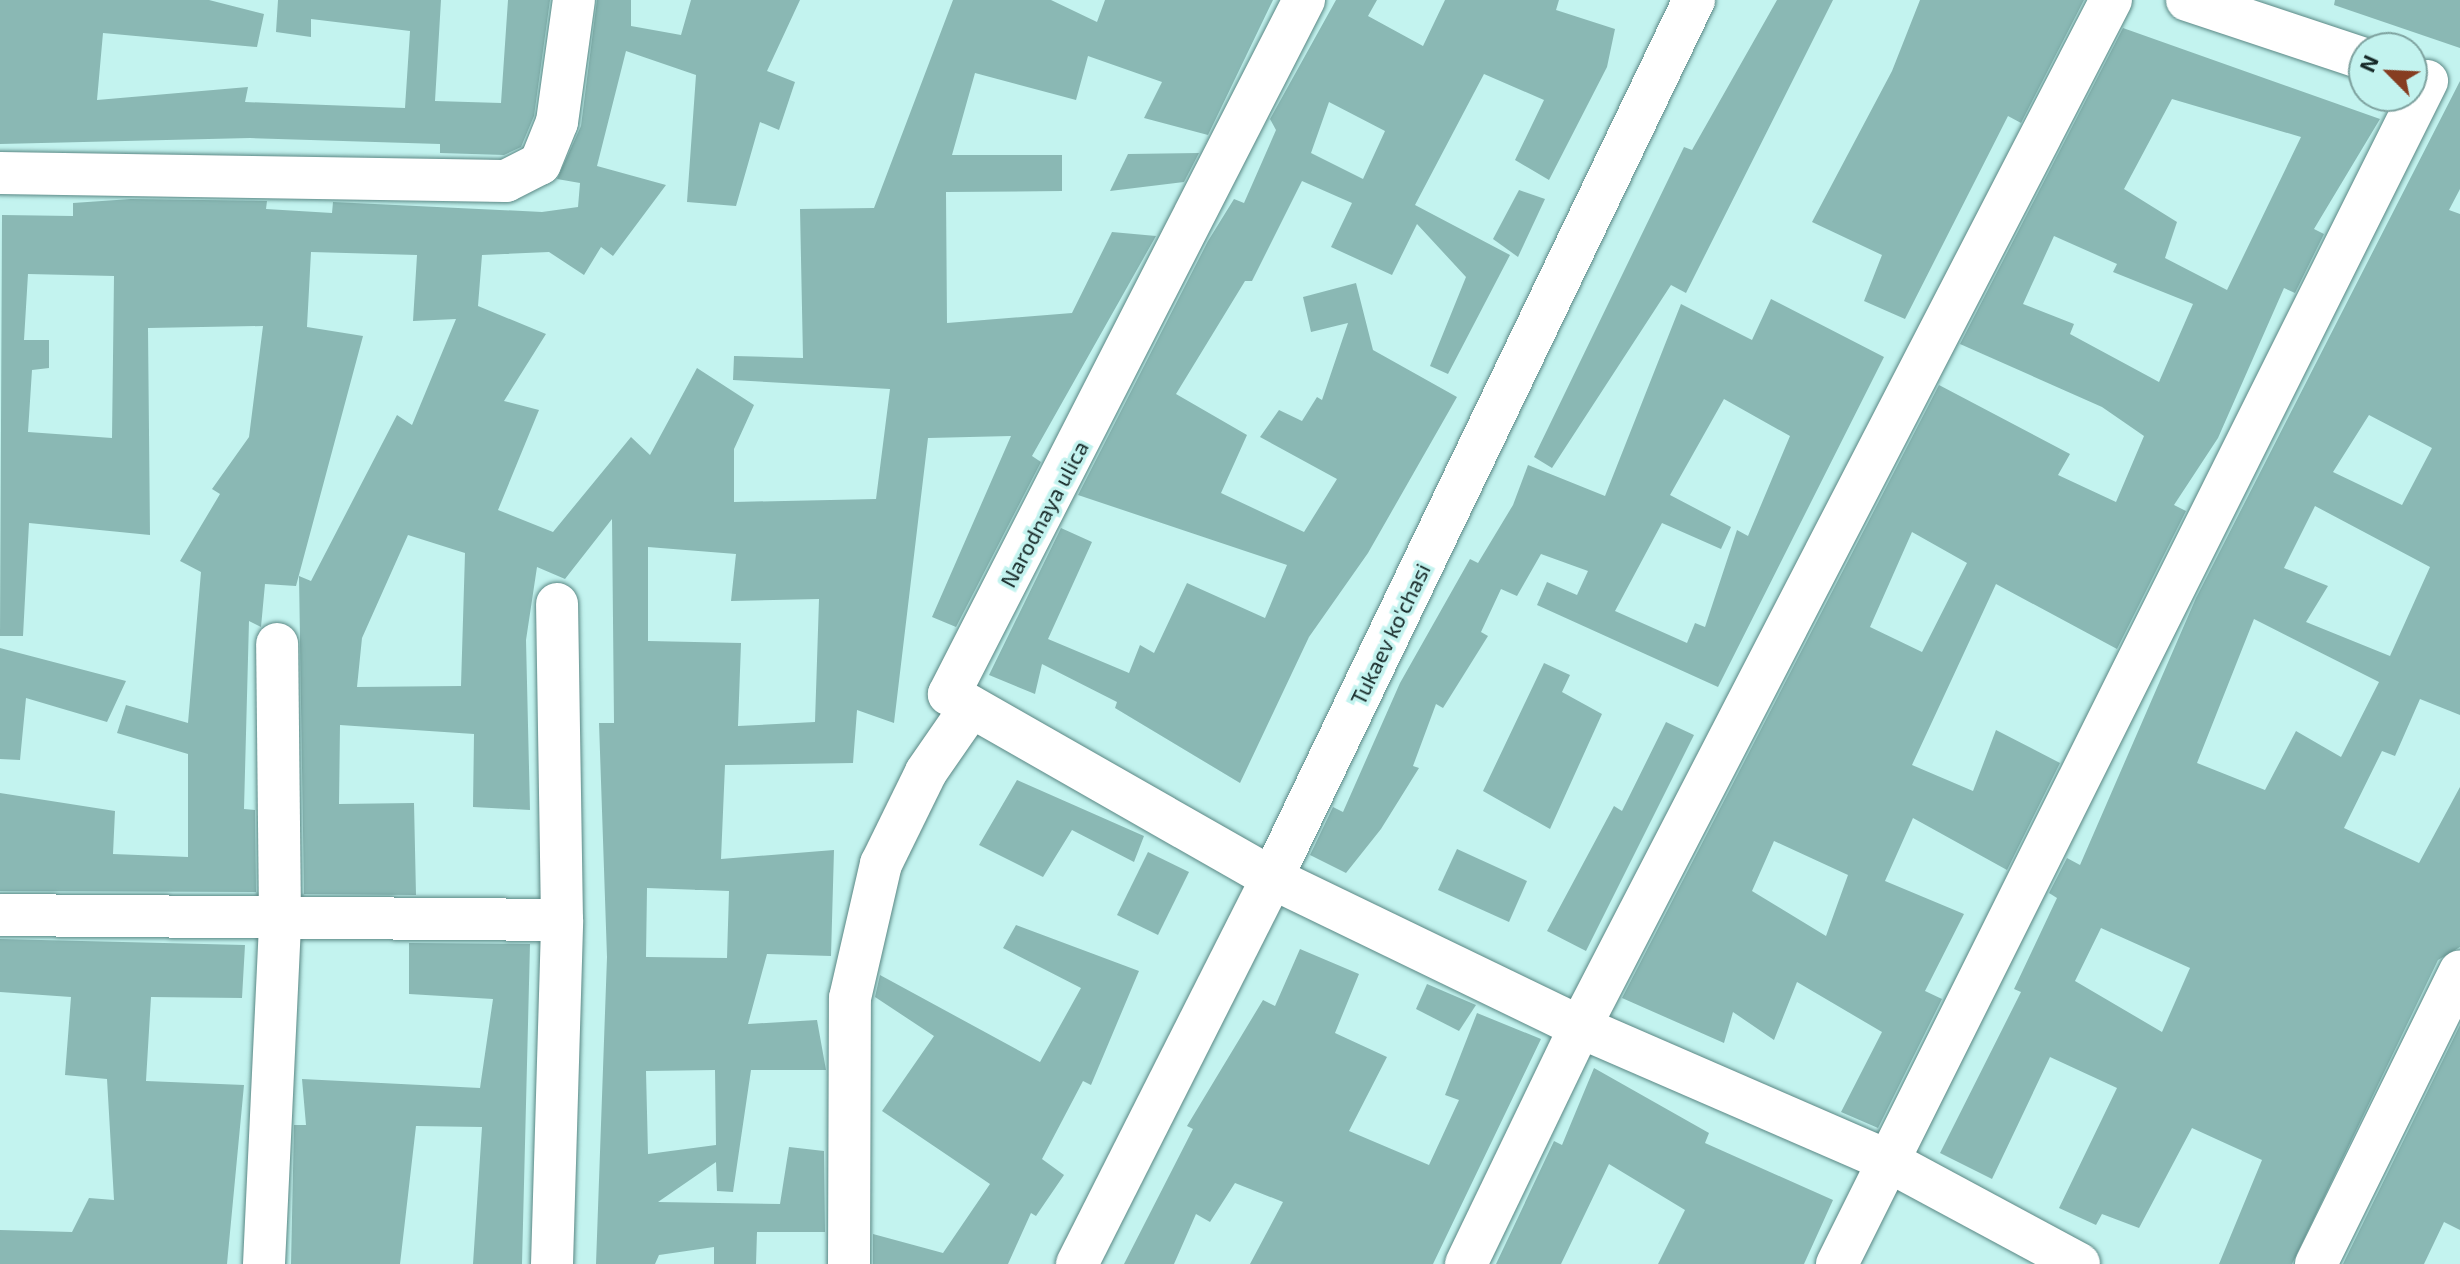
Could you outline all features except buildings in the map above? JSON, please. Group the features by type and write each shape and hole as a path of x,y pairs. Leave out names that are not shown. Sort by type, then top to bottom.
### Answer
{"street":[{"path":"0,173 506,181 540,164 557,122 574,0"},
{"name":"Narodnaya ulica","path":"1304,0 949,694 1272,878 1580,1027 1888,1161 2079,1264"},
{"name":"Tukaev ko'chasi","path":"1077,1264 1272,878 1694,0"},
{"path":"1466,1264 1580,1027 2111,0"},
{"path":"2187,0 2348,54"},
{"path":"1837,1264 2433,83"},
{"path":"552,1264 562,920 557,604"},
{"path":"264,1264 280,919 277,644"},
{"path":"849,1264 850,998 881,864 926,772 971,707"},
{"path":"0,915 562,920"},
{"path":"2316,1264 2460,971"}]}
